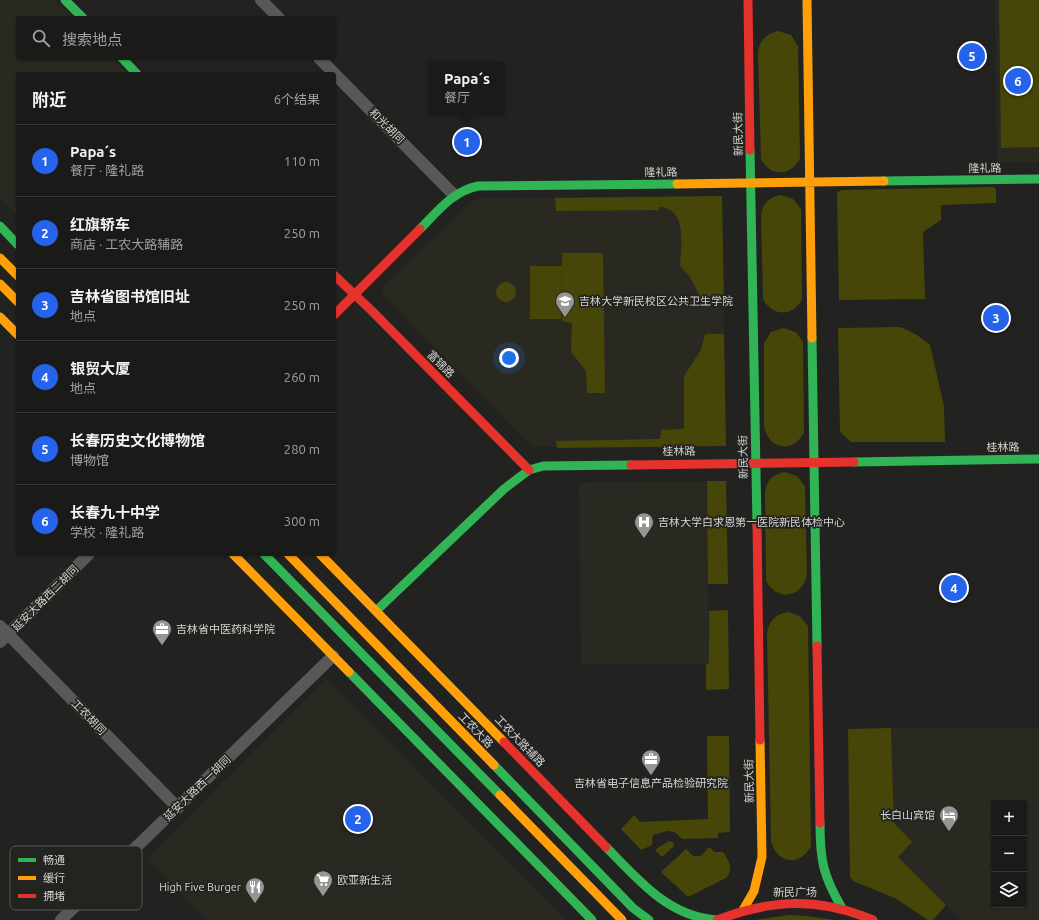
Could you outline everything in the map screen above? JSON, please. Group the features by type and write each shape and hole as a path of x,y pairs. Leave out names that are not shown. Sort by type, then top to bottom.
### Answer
{"main road":[{"path":"65,0 81,16"},
{"name":"新民大街","path":"743,910 751,901 756,891 762,857 748,0"},
{"path":"808,0 820,854 828,886 842,908"},
{"path":"124,60 135,72"},
{"name":"隆礼路","path":"336,313 454,195 468,188 478,186 1039,179"},
{"path":"0,226 16,243"},
{"path":"0,258 16,274"},
{"name":"富锦路","path":"336,278 529,470"},
{"path":"0,284 16,300"},
{"path":"0,317 16,333"},
{"name":"桂林路","path":"376,611 504,489 529,470 544,466 565,464 1039,459"},
{"path":"235,556 592,920"},
{"path":"266,556 622,920"},
{"name":"工农大路","path":"290,556 633,908 649,920"},
{"name":"工农大路辅路","path":"322,556 650,891 667,905 683,913 707,920 717,920"},
{"name":"新民广场","path":"717,920 743,910 769,904 788,902 808,903 842,908 873,920"}],"street":[{"path":"261,0 277,16"},
{"name":"和光胡同","path":"321,60 333,72"},
{"name":"和光胡同","path":"336,75 454,195"},
{"name":"延安大路西二胡同","path":"3,634 87,556"},
{"name":"工农胡同","path":"3,634 178,808"},
{"name":"延安大路西一胡同","path":"138,846 333,656"},
{"name":"延安大路西一胡同","path":"61,920 71,910"}],"shaded area":[{"path":"0,0 56,0 71,16 16,16 16,60 114,60 126,72 16,72 16,215 0,198"},
{"path":"995,0 1039,0 1039,162 997,163"},
{"path":"999,0 1039,0 1039,147 1001,148"},
{"path":"778,31 791,35 798,46 800,158 791,169 775,172 765,165 761,159 758,52 760,44 764,38"},
{"path":"994,187 996,190 996,203 941,205 941,220 923,232 925,299 839,300 837,193 841,190"},
{"path":"781,195 793,199 801,209 802,299 794,309 788,312 777,312 767,305 763,299 761,216 763,208 767,202 773,197"},
{"name":"吉林大学新民校区公共卫生学院","path":"722,196 726,446 533,447 383,295 383,287 471,202 484,198"},
{"path":"722,196 724,301 703,302 690,277 680,266 681,229 675,214 668,209 659,207 659,210 556,211 555,198"},
{"path":"562,253 603,253 605,393 587,393 586,371 571,352 572,323 562,321"},
{"path":"530,266 562,266 561,319 530,319"},
{"path":"502,282 510,282 516,288 516,296 510,302 502,302 496,296 496,288"},
{"path":"900,327 917,335 930,345 944,406 945,442 851,442 840,432 838,328"},
{"path":"783,328 796,332 803,342 804,432 800,439 794,444 788,446 776,444 771,440 766,434 764,426 764,343 771,332"},
{"path":"705,334 724,334 726,446 557,448 556,441 660,439 661,430 684,428 684,376 701,350"},
{"path":"785,472 797,476 805,486 807,574 805,582 800,588 789,594 776,592 766,581 765,493 767,485 771,479 777,474"},
{"name":"吉林大学白求恩第一医院新民体检中心","path":"707,481 709,664 581,664 579,483"},
{"path":"707,481 726,481 728,584 708,584"},
{"path":"728,610 729,689 706,690 706,664 709,663 709,611"},
{"path":"788,612 800,616 808,626 811,846 801,858 795,860 788,860 777,854 773,848 771,840 767,633 769,625 774,618 780,614"},
{"path":"326,678 565,920 207,920 147,859"},
{"name":"长白山宾馆","path":"1039,727 1039,920 961,920 898,856 912,842 894,823 891,728"},
{"path":"891,728 894,823 912,842 898,857 946,905 933,920 928,920 895,898 853,881 850,877 848,729"},
{"path":"707,736 729,736 730,832 718,833 718,838 682,839 675,832 667,831 653,835 652,845 641,850 621,829 634,815 640,822 708,819"},
{"path":"669,841 673,842 674,846 662,857 656,849"},
{"path":"709,847 715,852 723,852 730,865 730,871 726,878 688,897 661,872 686,849 693,856 701,856"},
{"path":"789,915 807,916 834,920 755,920"}],"traffic: fast":[{"path":"65,0 81,16"},
{"path":"124,60 135,72"},
{"path":"750,150 757,525"},
{"path":"884,181 1039,179"},
{"path":"420,229 453,197 461,192 478,186 677,184"},
{"path":"0,226 16,243"},
{"path":"812,338 817,646"},
{"path":"854,462 1039,459"},
{"path":"376,611 504,489 529,470 543,466 631,465"},
{"path":"266,556 500,795"},
{"path":"349,672 592,920"},
{"path":"494,765 633,908 649,920"},
{"path":"820,823 824,867 827,877 842,908"},
{"path":"606,847 642,883 669,904 683,912 699,917 717,920"}],"traffic: slow":[{"path":"807,0 812,338"},
{"path":"677,184 884,181"},
{"path":"0,258 16,274"},
{"path":"0,284 16,300"},
{"path":"0,317 16,333"},
{"path":"235,556 349,672"},
{"path":"290,556 494,765"},
{"path":"322,556 504,742"},
{"path":"743,910 754,891 762,857 760,740"},
{"path":"500,795 622,920"}],"traffic: jam":[{"path":"748,0 750,150"},
{"path":"336,313 420,229"},
{"path":"336,277 372,311 529,470"},
{"path":"631,465 854,462"},
{"path":"757,525 760,740"},
{"path":"817,646 820,823"},
{"path":"504,742 606,847"},
{"path":"717,920 757,908 795,904 814,904 833,907 873,920"}],"place":[{"name":"长春历史文化博物馆","path":"972,56"},
{"name":"长春九十中学","path":"1018,81"},
{"name":"Papa´s","path":"467,142"},
{"name":"吉林大学新民校区公共卫生学院","path":"565,318"},
{"name":"吉林省图书馆旧址","path":"996,318"},
{"name":"吉林大学白求恩第一医院新民体检中心","path":"644,539"},
{"name":"银贸大厦","path":"954,588"},
{"name":"吉林省中医药科学院","path":"162,646"},
{"name":"吉林省电子信息产品检验研究院","path":"651,776"},
{"name":"红旗轿车","path":"358,819"},
{"name":"长白山宾馆","path":"949,832"},
{"name":"欧亚新生活","path":"323,897"},
{"name":"High Five Burger","path":"255,904"}]}
